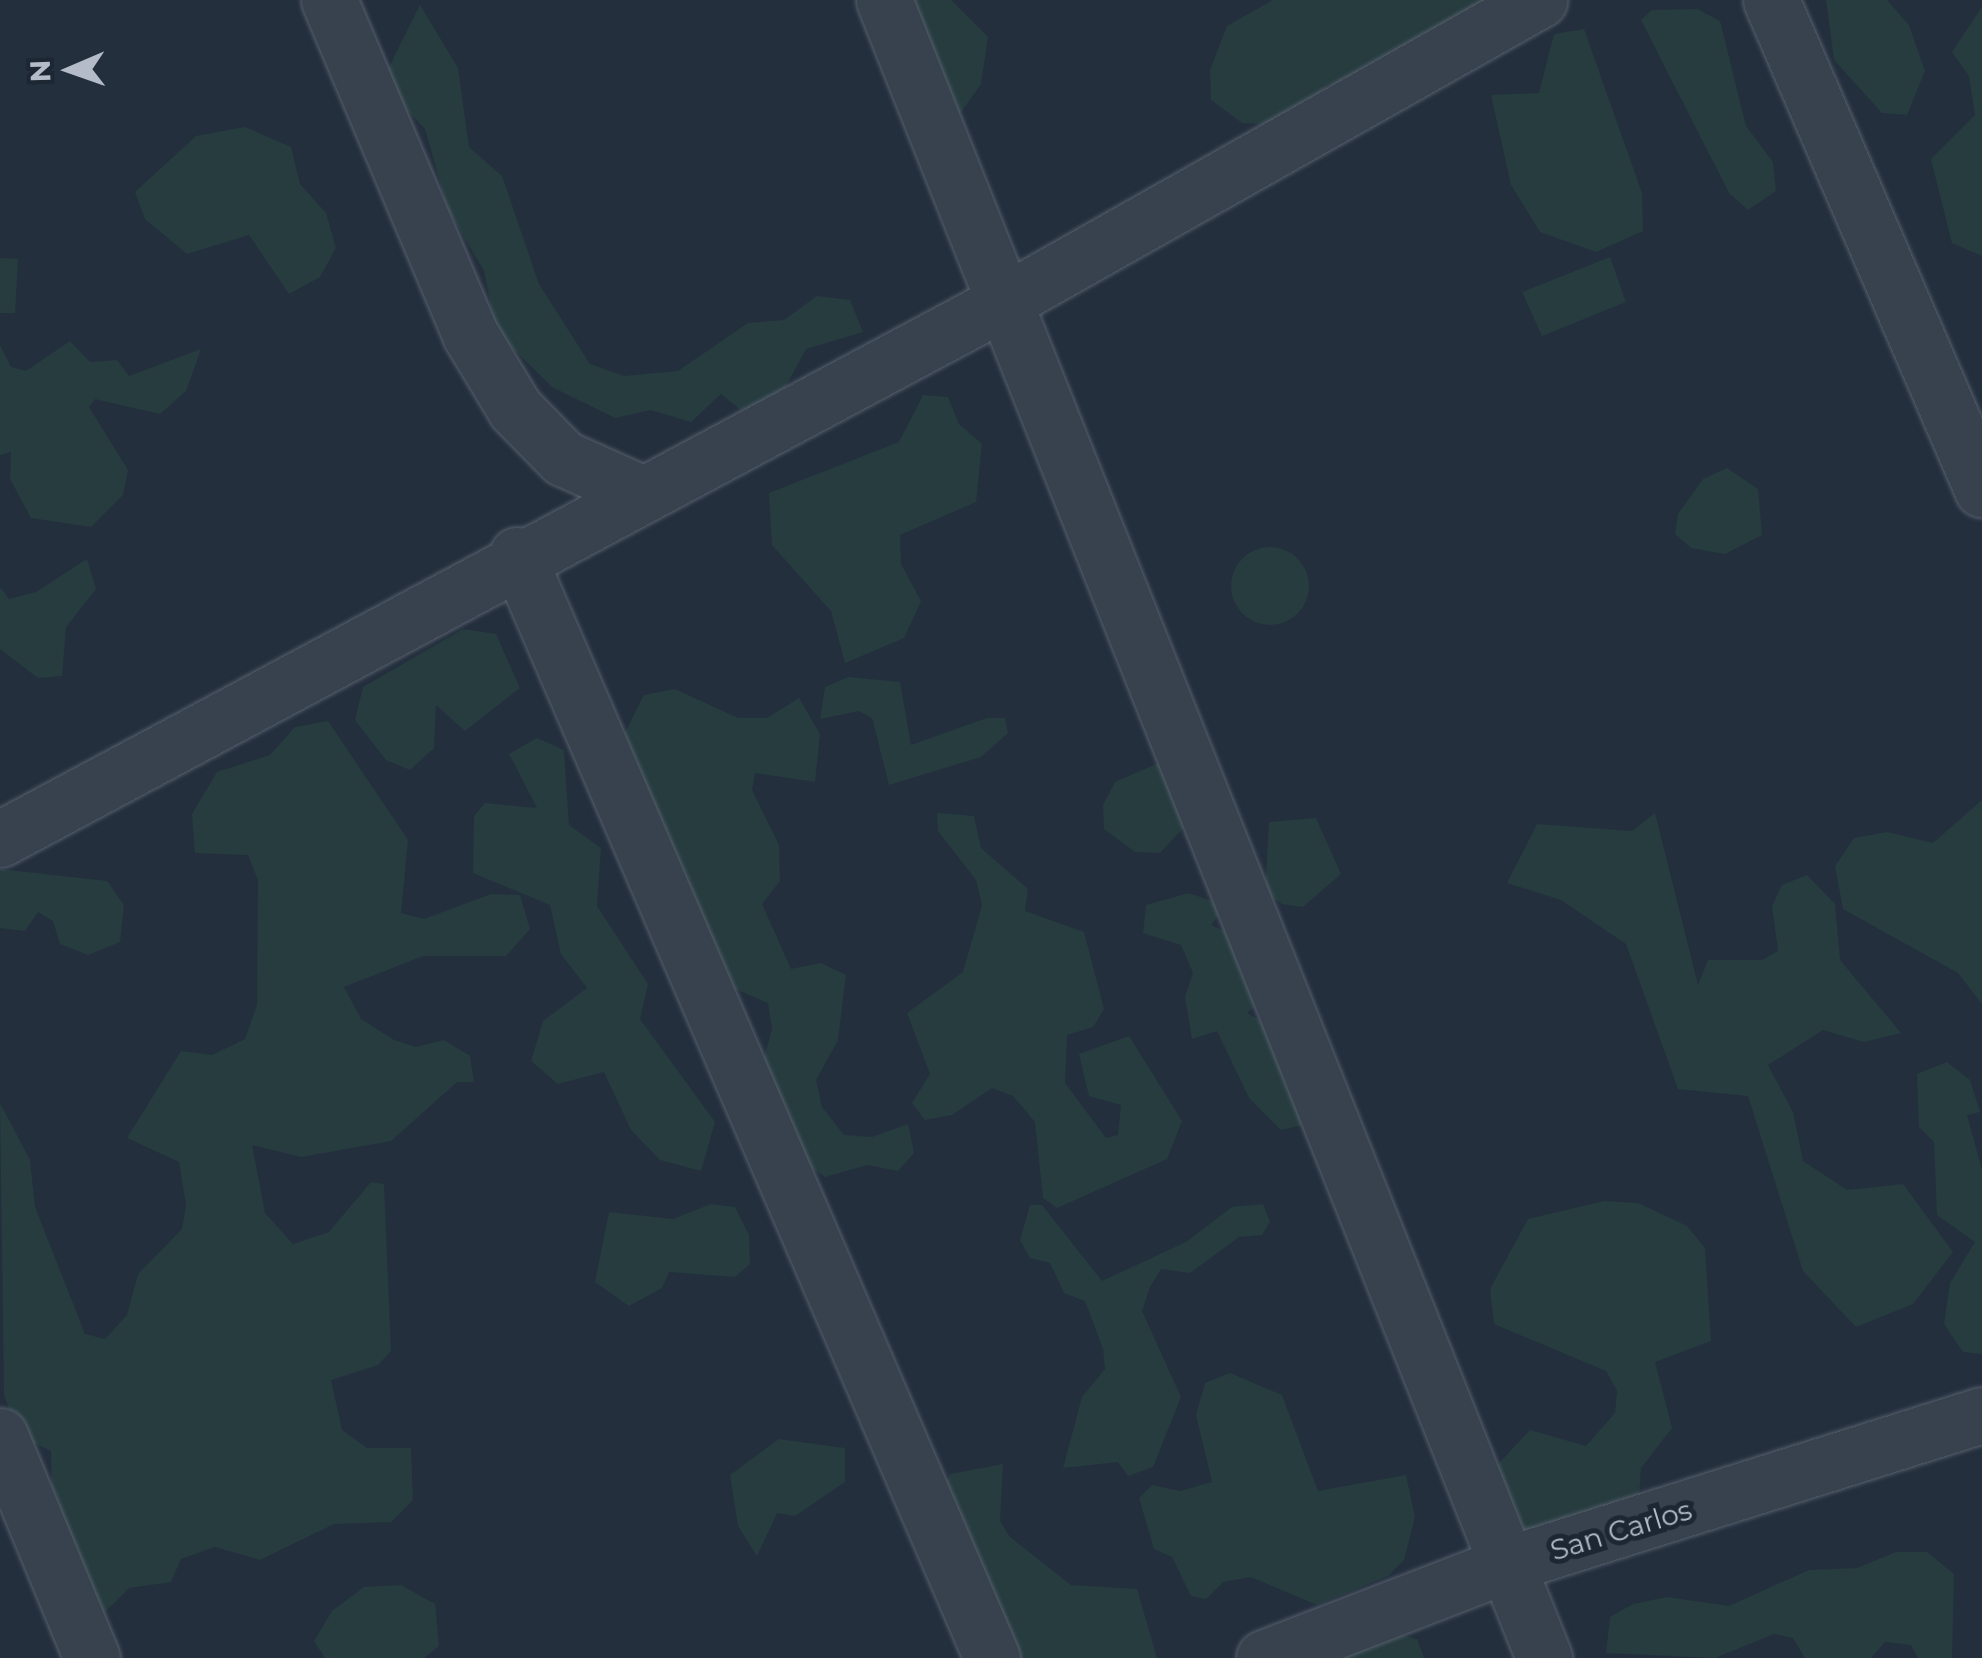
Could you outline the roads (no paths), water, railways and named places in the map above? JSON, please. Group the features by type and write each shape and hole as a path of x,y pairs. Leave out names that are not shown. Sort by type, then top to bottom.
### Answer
{"street":[{"path":"329,0 470,334 516,408 562,458 643,494"},
{"path":"884,0 1009,299 1544,1658"},
{"path":"0,839 517,555 643,494 1009,299 1539,0"},
{"path":"1771,0 1982,489"},
{"path":"517,555 992,1658"},
{"name":"San Carlos","path":"1264,1658 1505,1566 1982,1415"},
{"path":"0,1436 92,1658"}]}
